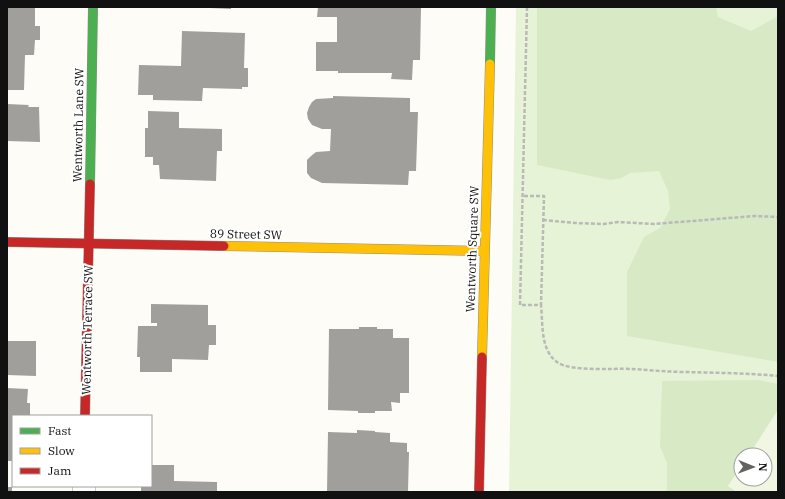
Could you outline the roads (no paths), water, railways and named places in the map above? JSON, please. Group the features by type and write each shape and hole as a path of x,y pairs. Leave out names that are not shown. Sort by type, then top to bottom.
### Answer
{"street":[{"name":"Wentworth Lane SW","path":"88,244 93,7"},
{"name":"Wentworth Square SW","path":"479,492 490,7"},
{"name":"89 Street SW","path":"7,242 484,251"},
{"name":"Wentworth Terrace SW","path":"85,415 88,244"}]}
